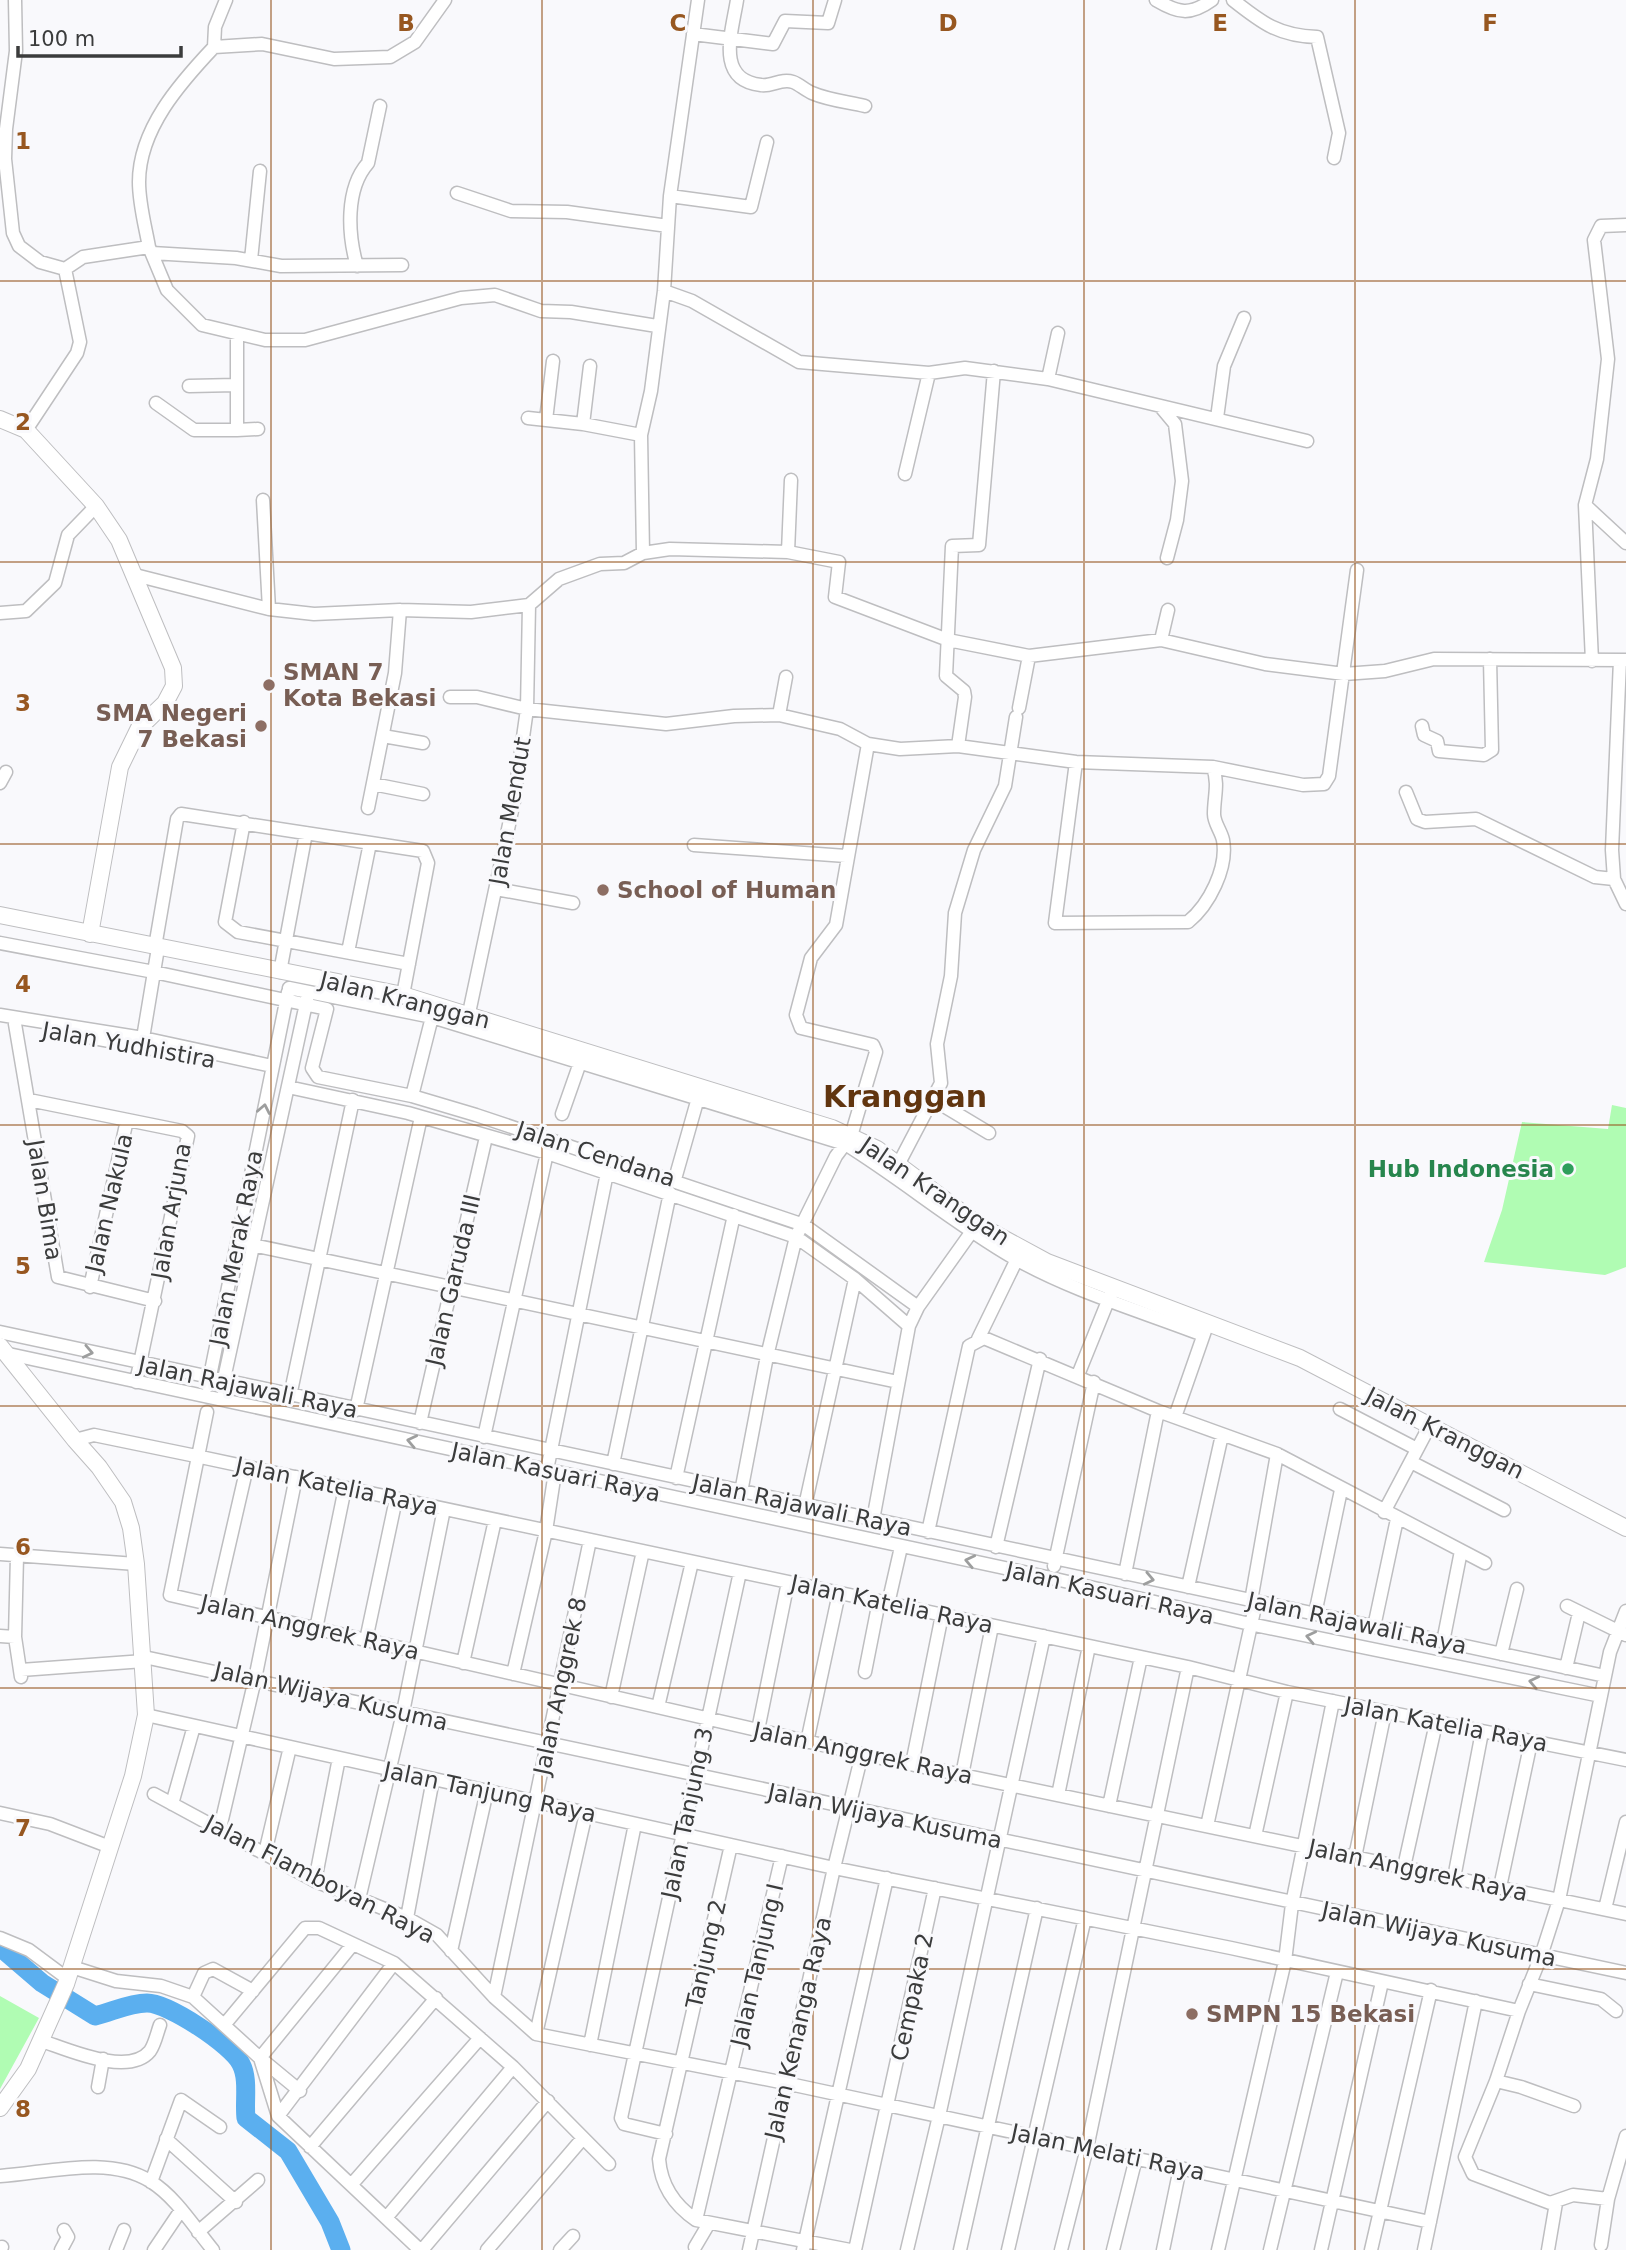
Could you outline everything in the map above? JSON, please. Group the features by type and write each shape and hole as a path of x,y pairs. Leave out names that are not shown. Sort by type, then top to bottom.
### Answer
{"main road":[{"path":"0,419 26,430 96,506 119,540 173,668 174,686 165,703 139,728 120,767 90,934"},
{"name":"Jalan Kranggan","path":"0,915 157,947 287,983 403,995 469,1013 582,1058 810,1120 899,1163 974,1228 1112,1293 1206,1329 1300,1358 1626,1528"},
{"path":"0,2108 28,2069 69,1977 134,1776 146,1715 136,1564 131,1528 123,1502 99,1467 3,1356"}],"street":[{"path":"15,0 16,51 5,159 13,233 19,246 40,262 65,269 83,257 150,250 251,260 281,266 402,265"},
{"path":"226,0 215,27 214,47 187,76 148,135 139,179 140,204 150,250 167,290 202,325 265,340 305,340 461,298 495,295 541,311 571,312 657,326"},
{"path":"214,47 262,44 334,59 390,57 415,42 445,0"},
{"path":"643,553 641,435 651,391 657,326 664,290 670,196 698,0"},
{"path":"737,0 731,38 732,71 738,78 763,86 778,81 793,82 812,93 865,106"},
{"path":"693,34 773,44 785,21 828,23 835,0"},
{"path":"1156,0 1177,12 1198,10 1212,0"},
{"path":"1233,0 1264,24 1291,36 1317,37 1339,133 1334,158"},
{"path":"357,266 348,219 362,170 368,163 380,106"},
{"path":"670,196 751,207 767,142"},
{"path":"251,260 260,171"},
{"path":"457,193 511,211 567,212 668,226"},
{"path":"1592,661 1585,505 1597,460 1608,359 1594,240 1601,226 1626,225"},
{"path":"26,430 76,353 80,342 65,269"},
{"path":"664,290 692,301 799,362 929,373 965,368 1048,379 1307,441"},
{"path":"1217,418 1224,366 1244,318"},
{"path":"1048,379 1058,333"},
{"path":"237,335 237,430"},
{"path":"547,420 553,361"},
{"path":"583,424 590,366"},
{"path":"958,746 964,691 946,677 952,546 979,545 994,371"},
{"path":"905,474 929,373"},
{"path":"189,386 236,385"},
{"path":"156,403 194,430 258,429"},
{"path":"1160,405 1175,424 1182,481 1177,520 1167,558"},
{"path":"528,418 583,424 641,435"},
{"path":"789,552 791,480"},
{"path":"263,500 269,609"},
{"path":"1585,505 1626,543"},
{"path":"0,613 26,611 55,583 68,535 96,506"},
{"path":"135,575 269,609 314,614 400,610 471,612 529,606 559,579 600,564 624,563 643,553 670,549 789,552 839,562 835,597 948,640 1029,656 1161,640 1265,664 1344,674 1385,671 1434,659 1623,660 1622,726 1612,850 1614,879 1626,904"},
{"path":"450,697 477,698 527,709 666,724 733,716 779,715 840,729 868,744 900,749 958,746 1076,762 1213,766 1303,785 1324,784 1329,776 1357,570"},
{"name":"Jalan Mendut","path":"469,1013 514,801 527,709 529,606"},
{"path":"368,808 395,673 400,610"},
{"path":"1161,640 1168,610"},
{"path":"899,1163 942,1083 937,1044 951,976 955,914 974,850 1005,786 1029,656"},
{"path":"1422,726 1424,735 1437,741 1438,751 1484,755 1492,750 1490,659"},
{"path":"779,715 786,677"},
{"path":"383,736 423,743"},
{"path":"741,1492 767,1356 796,1237 828,1172 848,1140 875,1047 801,1028 796,1015 811,958 836,925 846,856 868,744"},
{"path":"1076,762 1055,923 1188,922 1197,915 1213,891 1224,853 1223,838 1214,817 1219,783 1213,766"},
{"path":"373,784 423,794"},
{"path":"1406,792 1417,819 1425,822 1476,819 1595,877 1614,879"},
{"path":"143,1038 179,815 186,813 423,851 427,858 403,995"},
{"path":"244,822 225,922 238,932 409,964"},
{"name":"Jalan Merak Raya","path":"206,1412 205,1396 239,1242 287,983 286,941 306,833"},
{"path":"348,952 370,843"},
{"path":"694,845 846,856"},
{"path":"496,889 573,903"},
{"path":"0,943 154,972 287,983 306,1004"},
{"path":"311,984 582,1058 698,1098 848,1140 1017,1259 1112,1293 1078,1375"},
{"name":"Jalan Merak Raya","path":"206,1412 219,1398 224,1381 311,984"},
{"name":"Jalan Cendana","path":"306,1004 327,1009 312,1068 316,1076 412,1096 675,1179 804,1224 918,1307"},
{"path":"0,1015 143,1038 272,1066"},
{"path":"412,1096 432,1017"},
{"name":"Jalan Yudhistira","path":"0,1026 15,1024 258,1069"},
{"name":"Jalan Bima","path":"15,1024 56,1271 61,1280 155,1301"},
{"path":"562,1114 582,1058"},
{"path":"288,1087 421,1117 547,1153 670,1192 796,1237 855,1279 909,1326"},
{"path":"675,1179 698,1098"},
{"name":"Jalan Arjuna","path":"29,1100 181,1131 189,1140 136,1382"},
{"path":"290,1396 353,1100"},
{"path":"934,1100 989,1133"},
{"path":"356,1410 389,1273 421,1117"},
{"name":"Jalan Nakula","path":"90,1287 127,1120"},
{"name":"Jalan Garuda III","path":"420,1423 486,1137"},
{"path":"484,1437 547,1153"},
{"path":"513,1674 546,1531 551,1471 549,1451 607,1173"},
{"path":"613,1464 670,1192"},
{"path":"676,1478 734,1215"},
{"path":"873,1520 909,1326 918,1307 974,1228"},
{"path":"239,1242 834,1371 898,1382"},
{"path":"928,1532 969,1346 978,1339 1017,1259"},
{"path":"805,1506 855,1279"},
{"path":"1175,1417 1206,1329"},
{"name":"Jalan Rajawali Raya","path":"0,1332 1605,1676"},
{"path":"978,1339 985,1338 1040,1359 1158,1411 1277,1454 1341,1490 1485,1563"},
{"name":"Jalan Kasuari Raya","path":"3,1356 219,1398 1051,1578 1250,1625 1601,1696"},
{"path":"996,1546 1040,1359"},
{"path":"1051,1578 1094,1382"},
{"path":"1340,1409 1417,1449"},
{"path":"1125,1574 1158,1411"},
{"path":"196,1456 206,1412"},
{"path":"1384,1512 1430,1425"},
{"name":"Jalan Katelia Raya","path":"75,1440 94,1435 196,1456 1188,1667 1287,1692 1626,1760"},
{"path":"1188,1587 1222,1435"},
{"path":"1207,1826 1250,1625 1277,1454"},
{"name":"Jalan Anggrek Raya","path":"196,1456 170,1595 807,1742 1626,1914"},
{"path":"1411,1462 1504,1510"},
{"path":"215,1606 247,1467"},
{"path":"220,1828 255,1679 265,1617 296,1477"},
{"path":"316,1629 345,1488"},
{"path":"1315,1615 1341,1490"},
{"path":"366,1640 396,1499"},
{"path":"359,1899 403,1712 444,1509"},
{"path":"1374,1627 1397,1519"},
{"path":"463,1663 495,1520"},
{"name":"Jalan Anggrek 8","path":"494,1997 590,1540"},
{"path":"865,1672 901,1547"},
{"path":"611,1697 643,1551"},
{"path":"1443,1642 1461,1551"},
{"path":"0,1554 136,1564"},
{"path":"0,1636 15,1637 17,1556"},
{"path":"658,1707 692,1562"},
{"name":"Jalan Tanjung 3","path":"666,2134 624,2124 621,2118 740,1572"},
{"path":"758,1730 788,1582"},
{"path":"1502,1654 1517,1589"},
{"path":"807,1742 839,1593"},
{"path":"1567,1606 1621,1632"},
{"path":"1608,2200 1573,2195 1556,2203 1473,2175 1465,2157 1496,2081 1559,1900 1605,1676 1626,1611"},
{"path":"1566,1668 1579,1613"},
{"path":"912,1764 942,1615"},
{"path":"962,1775 992,1626"},
{"path":"906,2250 939,2116 997,1841 1044,1636"},
{"name":"Jalan Wijaya Kusuma","path":"15,1637 21,1674 144,1659 255,1679 548,1745 1626,1973"},
{"path":"1058,1795 1089,1646"},
{"path":"1110,1806 1140,1657"},
{"path":"1061,2250 1087,2148 1188,1667"},
{"path":"1255,1836 1287,1692"},
{"path":"1218,2250 1285,1961 1292,1904 1333,1701"},
{"path":"1355,1857 1385,1712"},
{"name":"Jalan Tanjung Raya","path":"146,1715 834,1868 1132,1927 1519,2011"},
{"path":"1404,1867 1436,1723"},
{"path":"172,1804 194,1726"},
{"path":"1454,1878 1482,1732"},
{"path":"1500,1888 1531,1742"},
{"path":"265,1853 290,1747"},
{"name":"Jalan Kenanga Raya","path":"749,2250 862,1754"},
{"path":"315,1881 339,1758"},
{"path":"407,1918 433,1779"},
{"path":"451,1951 487,1791"},
{"name":"Jalan Flamboyan Raya","path":"154,1794 315,1881 407,1918 437,1934 494,1997 536,2034 785,2083"},
{"path":"0,1813 50,1824 110,1847"},
{"path":"536,2034 586,1813"},
{"path":"1605,1909 1626,1822"},
{"path":"590,2045 635,1824"},
{"name":"Tanjung 2","path":"702,2222 680,2209 661,2180 659,2159 732,1845"},
{"name":"Jalan Tanjung I","path":"695,2248 782,1856"},
{"path":"804,2245 887,1878"},
{"name":"Cempaka 2","path":"855,2250 889,2106 935,1888"},
{"path":"960,2250 1037,1908"},
{"path":"1008,2250 1037,2137 1085,1918"},
{"path":"225,2024 305,1928 319,1928 394,1963 513,2067 609,2164"},
{"path":"0,1938 29,1950 69,1977 161,1986 193,1997 300,2091"},
{"path":"260,2058 353,1944"},
{"path":"278,2116 300,2091 394,1963"},
{"path":"193,1997 204,1973 213,1969 253,1991"},
{"path":"1270,2250 1337,1972"},
{"path":"1321,2250 1382,1982"},
{"path":"1529,1984 1601,1998 1616,2011"},
{"path":"1371,2250 1431,1990"},
{"path":"310,2147 436,1998"},
{"path":"1424,2250 1476,2001"},
{"path":"42,2040 103,2059 127,2063 139,2061 152,2049 160,2025"},
{"path":"352,2184 480,2038"},
{"path":"260,2058 278,2116 421,2250 548,2101"},
{"path":"98,2087 103,2059"},
{"path":"386,2218 513,2067"},
{"path":"1496,2081 1574,2106"},
{"name":"Jalan Melati Raya","path":"785,2083 1430,2221"},
{"path":"151,2182 181,2100 220,2127"},
{"path":"1601,2245 1608,2200 1626,2136"},
{"path":"166,2138 236,2202"},
{"path":"487,2250 583,2138"},
{"path":"1445,2151 1465,2157"},
{"path":"1113,2250 1136,2158"},
{"path":"0,2176 107,2168 132,2172 151,2182 181,2210 213,2250"},
{"path":"1163,2250 1180,2168"},
{"path":"198,2232 236,2202 258,2180"},
{"path":"1548,2250 1556,2203"},
{"path":"154,2250 181,2210"},
{"path":"702,2222 753,2230 804,2245 850,2250"},
{"path":"61,2250 68,2237 64,2230"},
{"path":"116,2250 124,2230"},
{"path":"560,2250 573,2236"}],"green space":[{"name":"Hub Indonesia","path":"1612,1105 1626,1108 1626,1267 1605,1275 1484,1262 1502,1210 1522,1122 1608,1129"},
{"path":"0,1996 39,2018 0,2089"}],"waterway":[{"path":"0,1947 42,1983 95,2016 134,2004 157,2005 199,2026 225,2046 243,2070 246,2083 246,2118 288,2151 330,2222 341,2250"}],"place":[{"name":"SMAN 7 Kota Bekasi","path":"269,685"},
{"name":"SMA Negeri 7 Bekasi","path":"261,726"},
{"name":"School of Human","path":"603,890"},
{"name":"Hub Indonesia","path":"1568,1169"},
{"name":"SMPN 15 Bekasi","path":"1192,2014"}],"district":[{"name":"Kranggan","path":"905,1096"}]}
